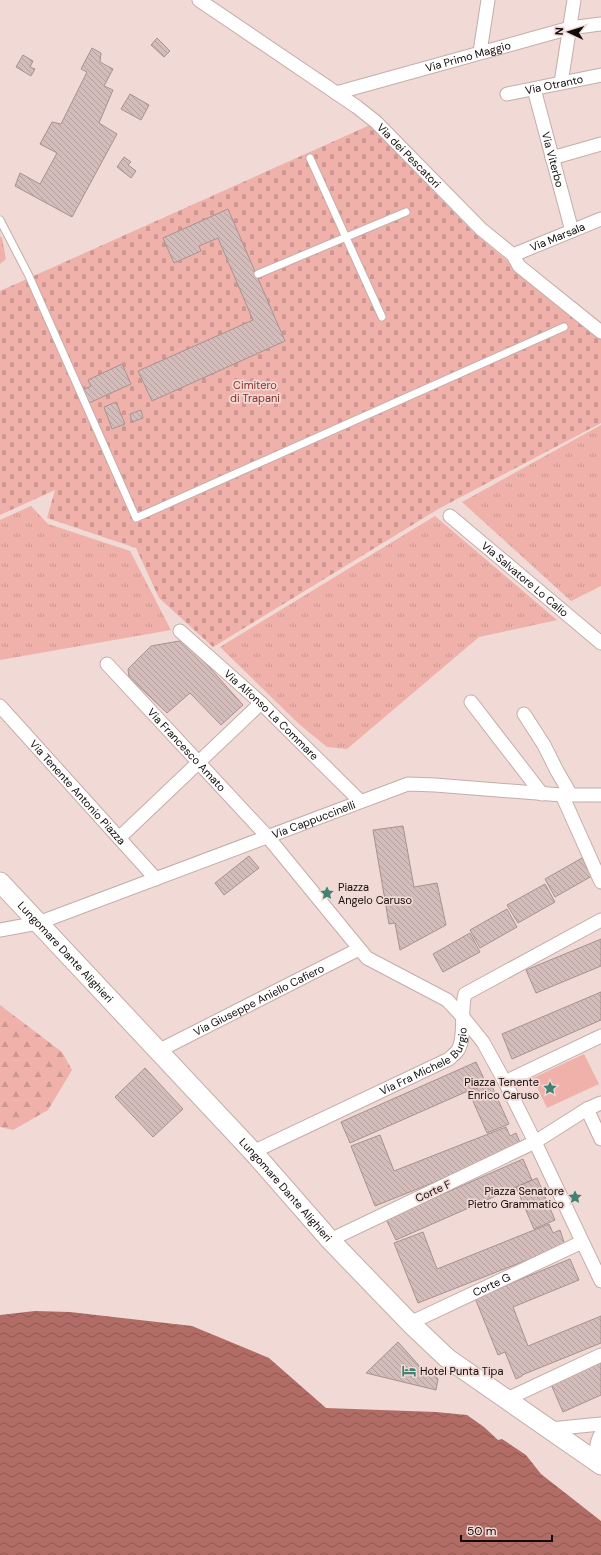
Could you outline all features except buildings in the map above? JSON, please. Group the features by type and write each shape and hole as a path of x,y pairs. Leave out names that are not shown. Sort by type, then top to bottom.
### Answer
{"main road":[{"name":"Lungomare Dante Alighieri","path":"0,882 253,1152 330,1240 410,1323 447,1358 600,1465"}],"street":[{"name":"Via dei Pescatori","path":"199,0 376,122 481,229 513,256 519,266 601,332"},
{"path":"480,52 488,0"},
{"path":"561,83 574,0"},
{"name":"Via Primo Maggio","path":"336,93 570,28 601,24"},
{"name":"Via Otranto","path":"507,94 601,76"},
{"name":"Via Viterbo","path":"534,89 572,231"},
{"path":"552,158 601,144"},
{"name":"Via Marsala","path":"513,256 601,219"},
{"name":"Via Salvatore Lo Calio","path":"450,516 601,643"},
{"name":"Via Alfonso La Commare","path":"180,631 261,704 360,801"},
{"name":"Via Francesco Amato","path":"107,664 267,836 359,950"},
{"path":"471,702 542,794"},
{"path":"119,838 261,704"},
{"name":"Via Tenente Antonio Piazza","path":"0,706 156,878"},
{"path":"524,714 544,745 557,771 601,882"},
{"name":"Via Cappuccinelli","path":"0,930 38,923 408,784 542,794 601,795"},
{"name":"Via Fra Michele Burgio","path":"253,1152 449,1059 458,1050 462,1036 462,1004 465,994 601,920"},
{"path":"359,950 367,958 447,1000 484,1042 535,1142 578,1244 601,1281"},
{"name":"Via Giuseppe Aniello Cafiero","path":"158,1051 359,950"},
{"path":"505,1082 601,1036"},
{"name":"Corte F","path":"330,1240 535,1142 587,1109 601,1103"},
{"path":"587,1109 601,1139"},
{"name":"Corte G","path":"410,1323 578,1244"},
{"path":"505,1400 601,1355"},
{"path":"550,1429 601,1424"},
{"path":"600,1465 596,1453 597,1440 601,1434"}],"lane":[{"path":"310,158 382,317"},
{"path":"258,274 406,212"},
{"path":"0,220 29,276 136,518 564,327"}],"green space":[{"name":"Cimitero di Trapani","path":"370,125 473,232 601,339 601,423 440,508 213,647 159,598 136,548 47,518 55,490 0,515 0,291"},
{"path":"0,236 2,238 6,259 0,264"},
{"path":"601,425 601,586 571,601 462,502"},
{"path":"31,506 48,524 130,551 171,630 0,660 0,520"},
{"path":"435,516 557,620 479,637 347,749 327,747 299,724 220,647"},
{"path":"0,1005 62,1052 72,1070 48,1110 13,1130 0,1127"},
{"path":"584,1054 599,1084 547,1108 533,1078"}],"water":[{"path":"35,1311 70,1312 192,1326 269,1358 326,1408 436,1412 467,1415 484,1427 498,1440 502,1439 526,1455 541,1474 601,1521 601,1555 0,1555 0,1315"}],"place":[{"name":"Piazza Angelo Caruso","path":"327,893"},
{"name":"Piazza Tenente Enrico Caruso","path":"550,1088"},
{"name":"Piazza Senatore Pietro Grammatico","path":"575,1197"},
{"name":"Hotel Punta Tipa","path":"409,1371"}]}
